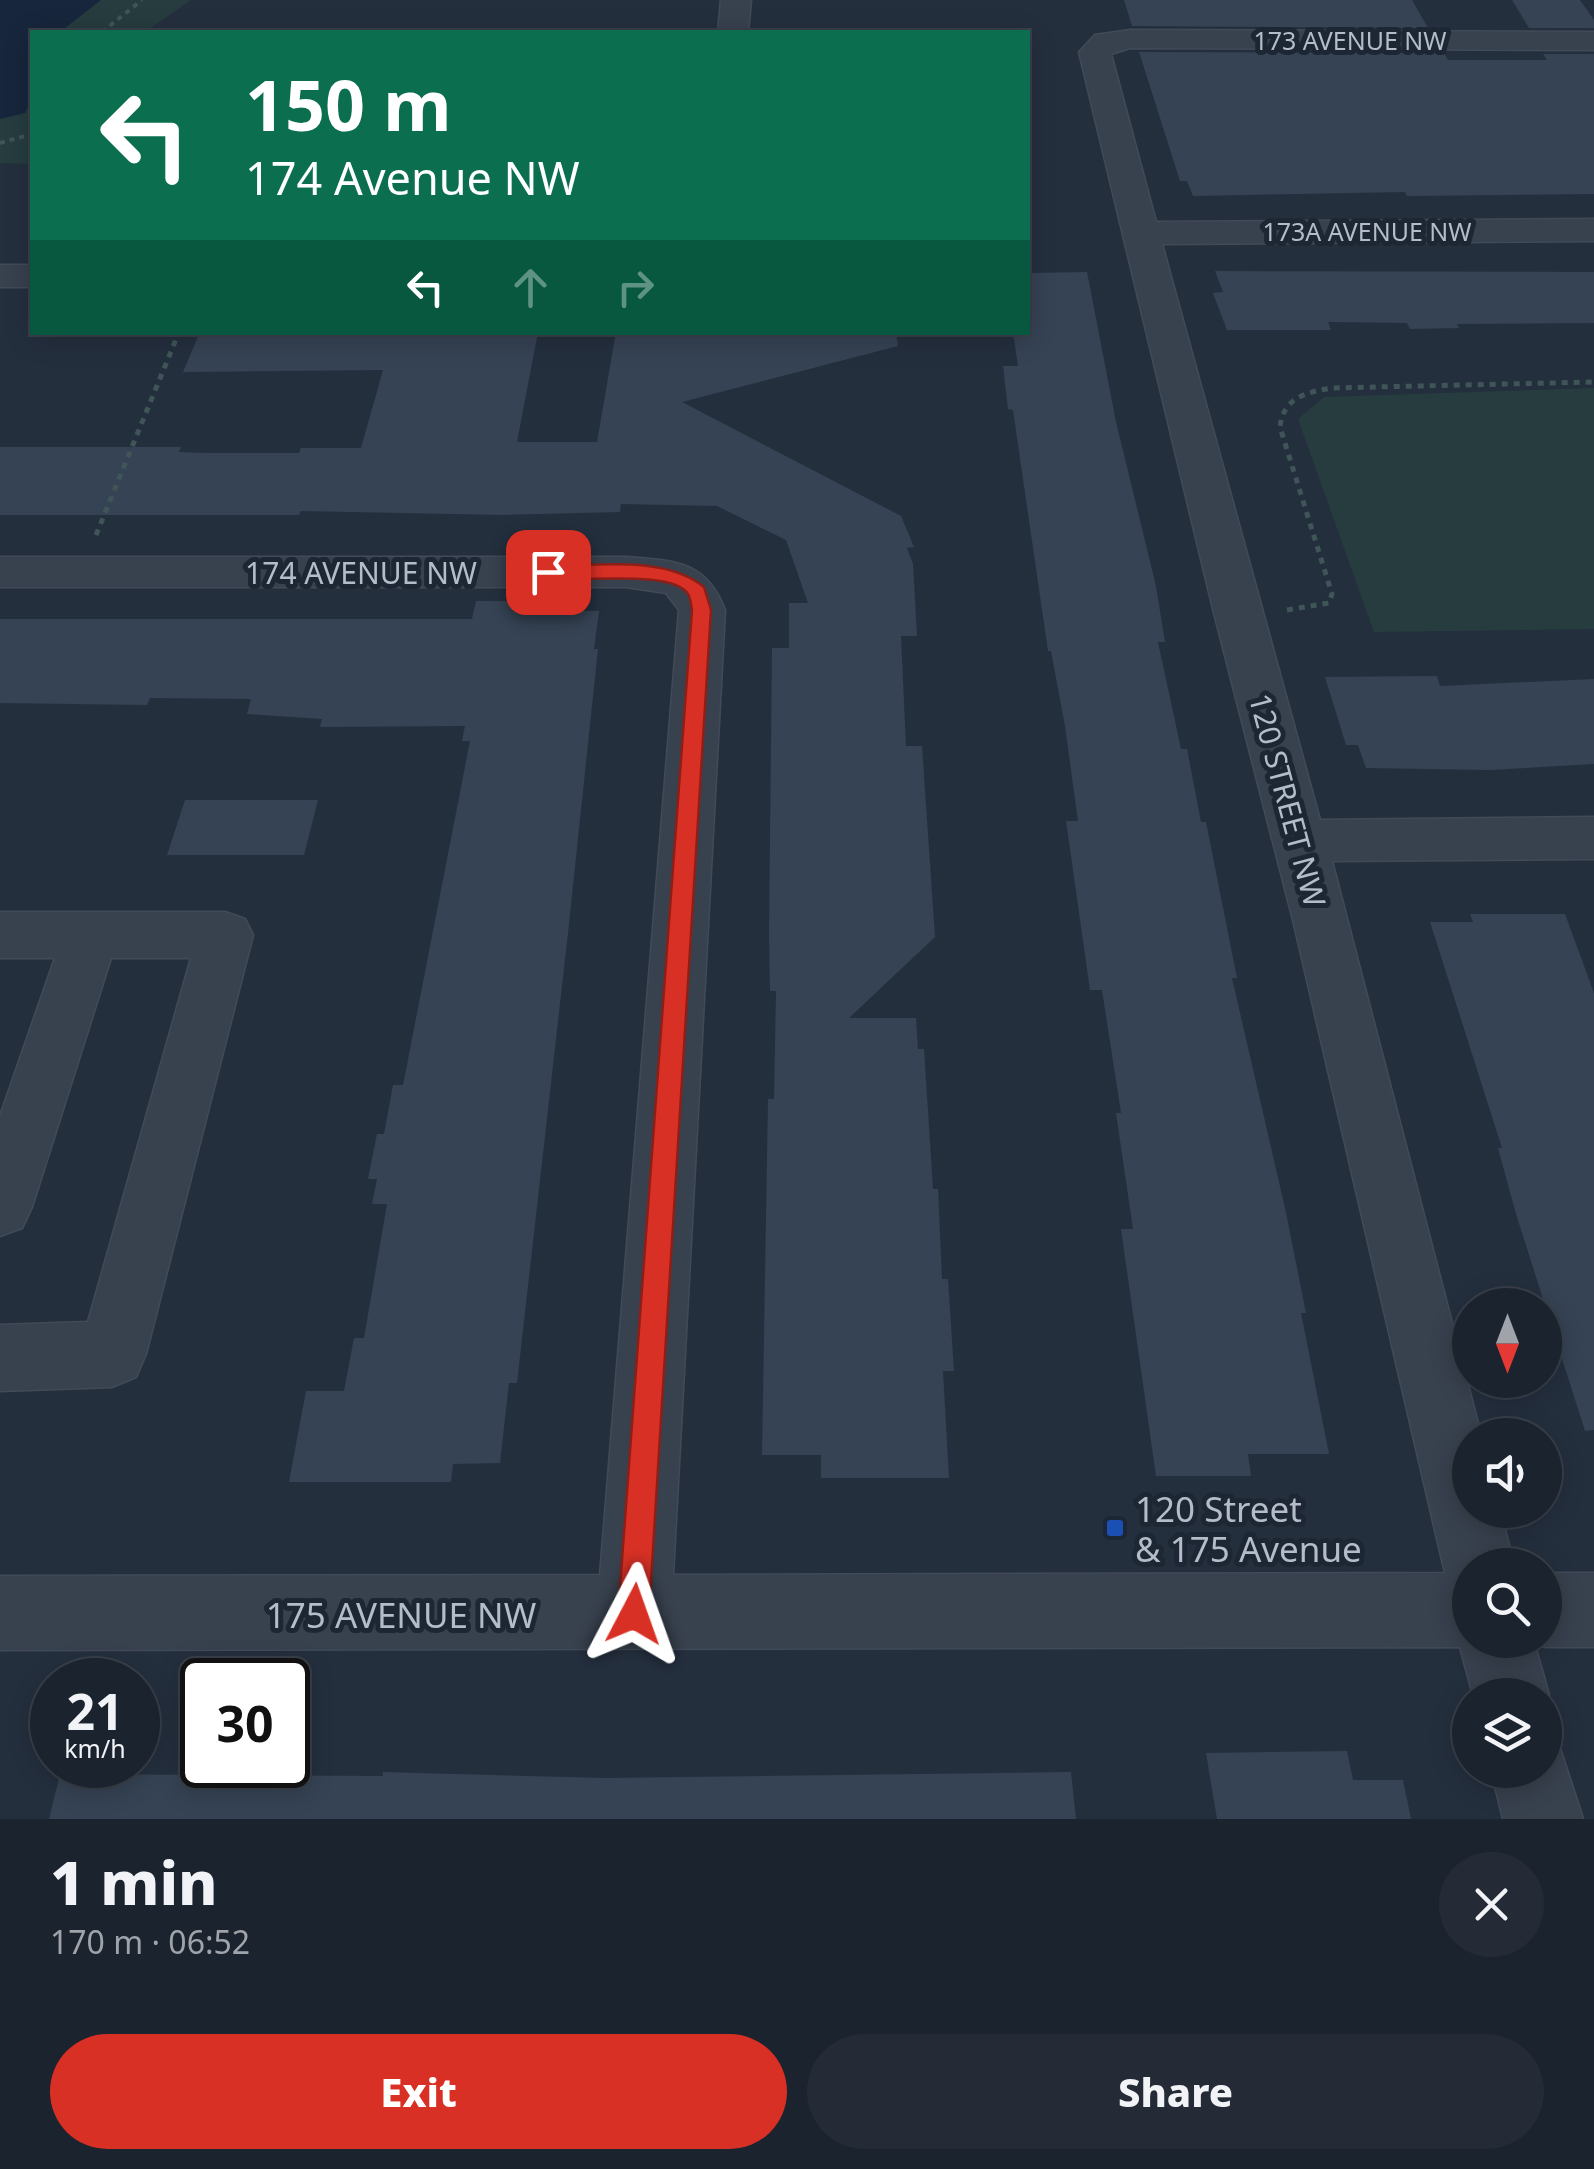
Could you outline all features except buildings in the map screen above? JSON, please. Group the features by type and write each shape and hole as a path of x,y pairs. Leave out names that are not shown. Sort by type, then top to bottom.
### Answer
{"street":[{"path":"734,30 736,0"},
{"name":"173 AVENUE NW","path":"1106,42 1466,27 1594,41"},
{"name":"120 STREET NW","path":"1106,42 1098,48 1096,57 1299,841 1474,1548"},
{"name":"173A AVENUE NW","path":"1140,232 1594,230"},
{"path":"0,276 30,276"},
{"name":"174 AVENUE NW","path":"0,572 626,572 682,579 697,591 702,610 634,1614"},
{"path":"1299,841 1594,838"},
{"path":"0,1207 91,934"},
{"path":"0,935 225,935 112,1354 0,1358"},
{"name":"175 AVENUE NW","path":"0,1614 1452,1610"},
{"path":"1562,1610 1594,1610"},
{"path":"1535,1788 1543,1819"}],"path":[{"path":"104,30 142,0"},
{"path":"0,143 30,135"},
{"path":"80,572 179,335"},
{"path":"1236,609 1316,608 1329,603 1332,594 1280,428 1279,414 1298,397 1332,388 1594,382"}],"green space":[{"path":"0,0 191,0 148,30 30,30 30,164 0,163"},
{"path":"1594,388 1594,629 1374,632 1298,419 1324,397"}],"water":[{"path":"0,0 101,0 63,30 30,30 30,103 25,113 0,119"}],"place":[{"name":"120 Street & 175 Avenue","path":"1115,1528"}],"route":[{"path":"548,572 626,572 682,579 697,591 702,610 634,1614"}]}
